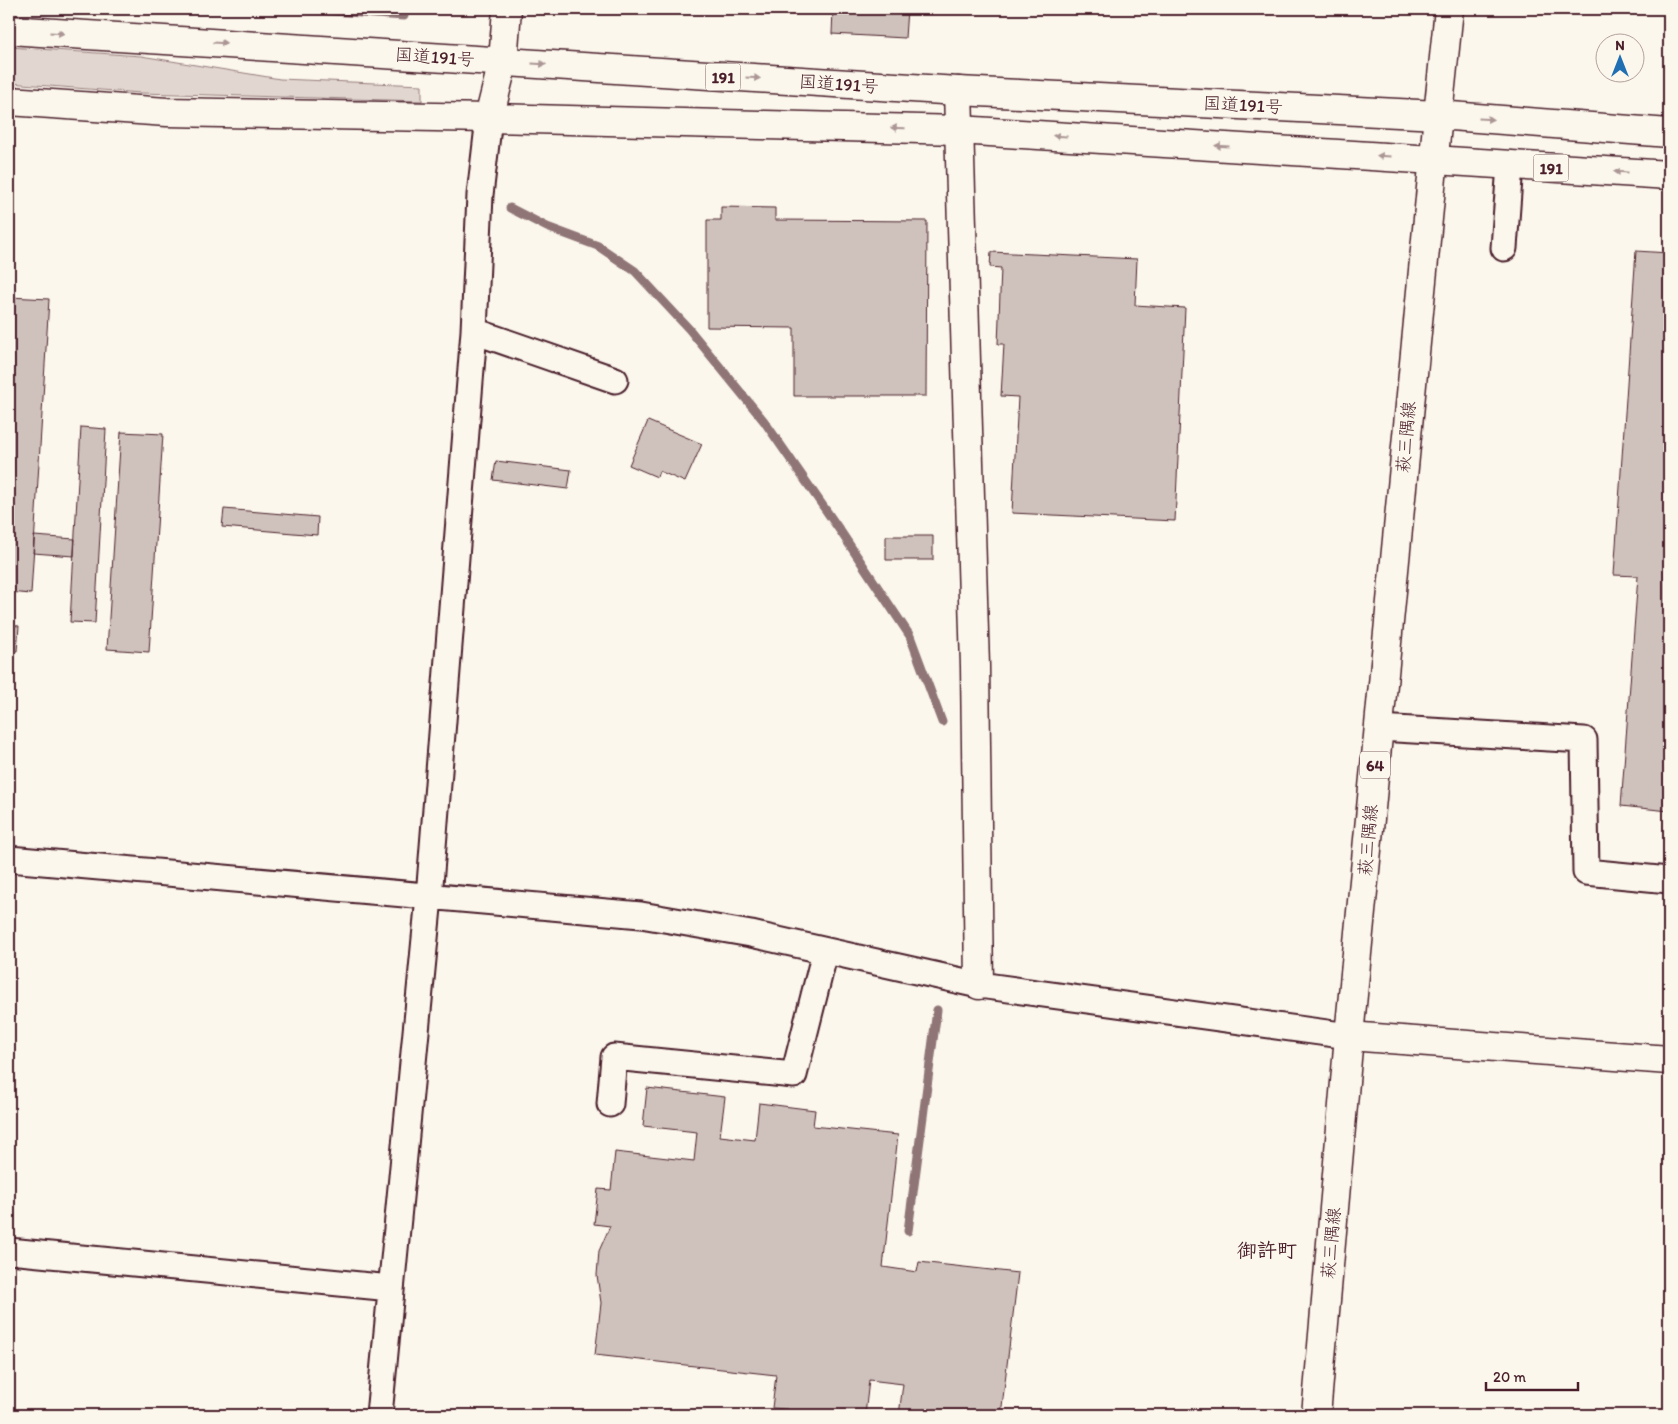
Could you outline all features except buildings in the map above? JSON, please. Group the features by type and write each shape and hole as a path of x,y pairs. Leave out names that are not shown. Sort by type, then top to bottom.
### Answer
{"main road":[{"path":"489,118 503,62 507,9"},
{"name":"萩三隅線","path":"1316,1415 1378,728 1449,9"},
{"name":"国道191号","path":"9,30 958,91 1438,115 1669,133"},
{"path":"958,91 975,666 979,985"},
{"name":"191","path":"9,101 168,112 959,130 1669,175"},
{"path":"1349,1036 1669,1060"}],"street":[{"path":"379,1415 430,897 474,331 480,195 489,118"},
{"path":"1504,248 1510,165"},
{"path":"474,331 615,380"},
{"path":"1378,728 1584,740 1586,872 1669,880"},
{"path":"9,859 641,915 750,934 979,985 1349,1036"},
{"path":"610,1104 614,1057 794,1075 825,952"},
{"path":"9,1251 391,1288"}],"shaded area":[{"path":"9,47 141,56 280,79 422,85 422,101 141,93 9,83"}],"waterway":[{"path":"304,9 404,16"},
{"path":"510,208 547,227 598,246 635,271 689,329 764,421 910,636 942,722"},
{"path":"908,1231 937,1010"}],"district":[{"name":"御許町","path":"1267,1250"}]}
